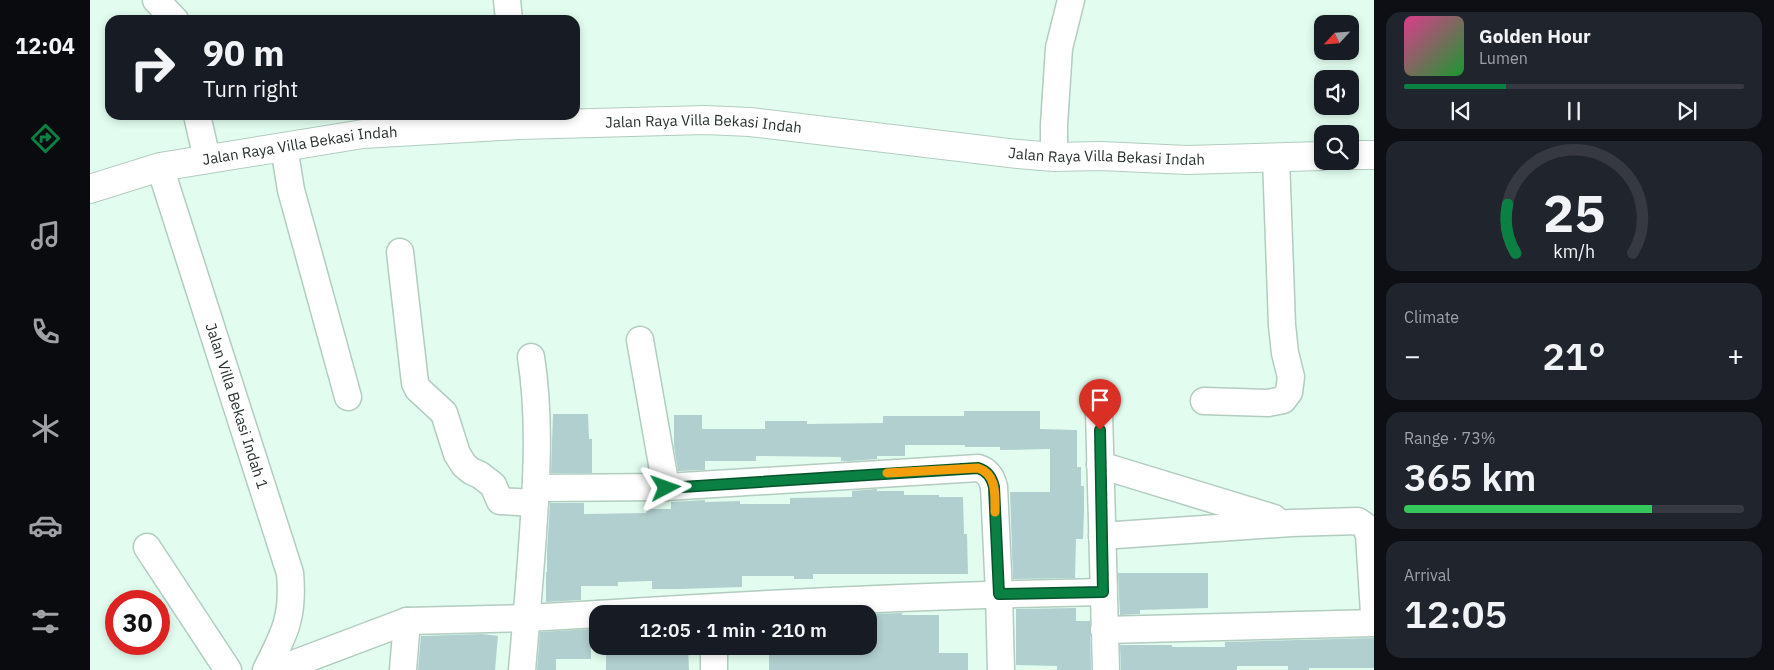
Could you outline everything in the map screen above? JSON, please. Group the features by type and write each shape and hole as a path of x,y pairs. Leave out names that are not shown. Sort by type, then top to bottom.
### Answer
{"main road":[{"name":"Jalan Raya Villa Bekasi Indah","path":"90,189 160,167 207,158 363,134 519,120 705,120 750,122 1054,157 1101,156 1187,160 1314,156"},
{"path":"1359,155 1374,155"}],"street":[{"path":"156,0 170,15"},
{"path":"506,0 508,15"},
{"path":"1054,157 1059,48 1070,0"},
{"path":"198,120 207,158"},
{"path":"284,147 293,198 348,396"},
{"path":"1204,401 1268,403 1283,400 1289,392 1291,377 1285,353 1282,325 1276,158"},
{"name":"Jalan Villa Bekasi Indah 1","path":"160,167 290,573 291,610 277,665"},
{"path":"400,252 415,383 418,389 444,413 457,454 464,465 493,485 500,501 536,496 978,468 984,470 989,475 994,487 1000,670"},
{"path":"640,340 666,488"},
{"path":"522,670 536,496 537,417 532,357"},
{"path":"1099,412 1106,670"},
{"path":"1100,465 1291,523"},
{"path":"1189,530 1191,493"},
{"path":"1102,536 1291,523 1358,521 1362,523 1369,535 1374,613"},
{"path":"147,547 228,670"},
{"path":"803,605 999,594 1103,592"},
{"path":"277,665 407,621 589,615"},
{"path":"403,670 407,621"},
{"path":"1104,630 1374,623"},
{"path":"714,655 714,670"}],"building":[{"path":"964,411 1040,411 1040,429 1077,430 1077,467 1081,467 1081,486 1084,486 1084,511 1083,539 1076,539 1075,578 1013,579 1010,492 1050,492 1050,449 1000,450 1000,447 965,447 965,445 905,445 905,456 877,456 877,459 841,461 841,457 756,456 756,461 705,461 705,470 678,471 674,446 674,415 702,415 702,429 765,429 765,421 807,421 807,424 883,423 883,416 964,416"},
{"path":"553,414 588,414 589,439 592,439 592,473 551,473"},
{"path":"877,489 877,491 904,491 904,495 963,497 964,534 967,534 968,574 813,574 813,579 794,579 794,576 742,576 742,587 680,589 652,589 652,581 618,582 618,586 581,586 581,600 546,602 550,503 584,503 584,514 646,513 646,509 671,509 671,502 705,500 705,502 740,501 740,504 790,504 790,498 852,497 852,491"},
{"path":"1118,573 1208,573 1208,608 1140,610 1140,614 1120,615"},
{"path":"1076,608 1076,621 1090,621 1091,670 1057,670 1057,666 1016,665 1016,609"},
{"path":"877,614 939,615 939,653 968,653 968,670 769,670 769,655 877,655"},
{"path":"589,629 589,655 591,655 591,659 556,659 556,670 537,670 540,632"},
{"path":"482,634 498,636 495,670 418,670 421,636"},
{"path":"1374,638 1374,668 1309,668 1309,670 1288,670 1288,666 1237,666 1237,670 1121,670 1120,645 1225,647 1225,642"},
{"path":"606,655 688,655 689,670 606,670"}],"slow traffic":[{"path":"887,473 978,468 984,470 993,481 995,512"}],"route":[{"path":"666,488 978,468 984,470 993,481 999,594 1103,592 1100,430"}]}
